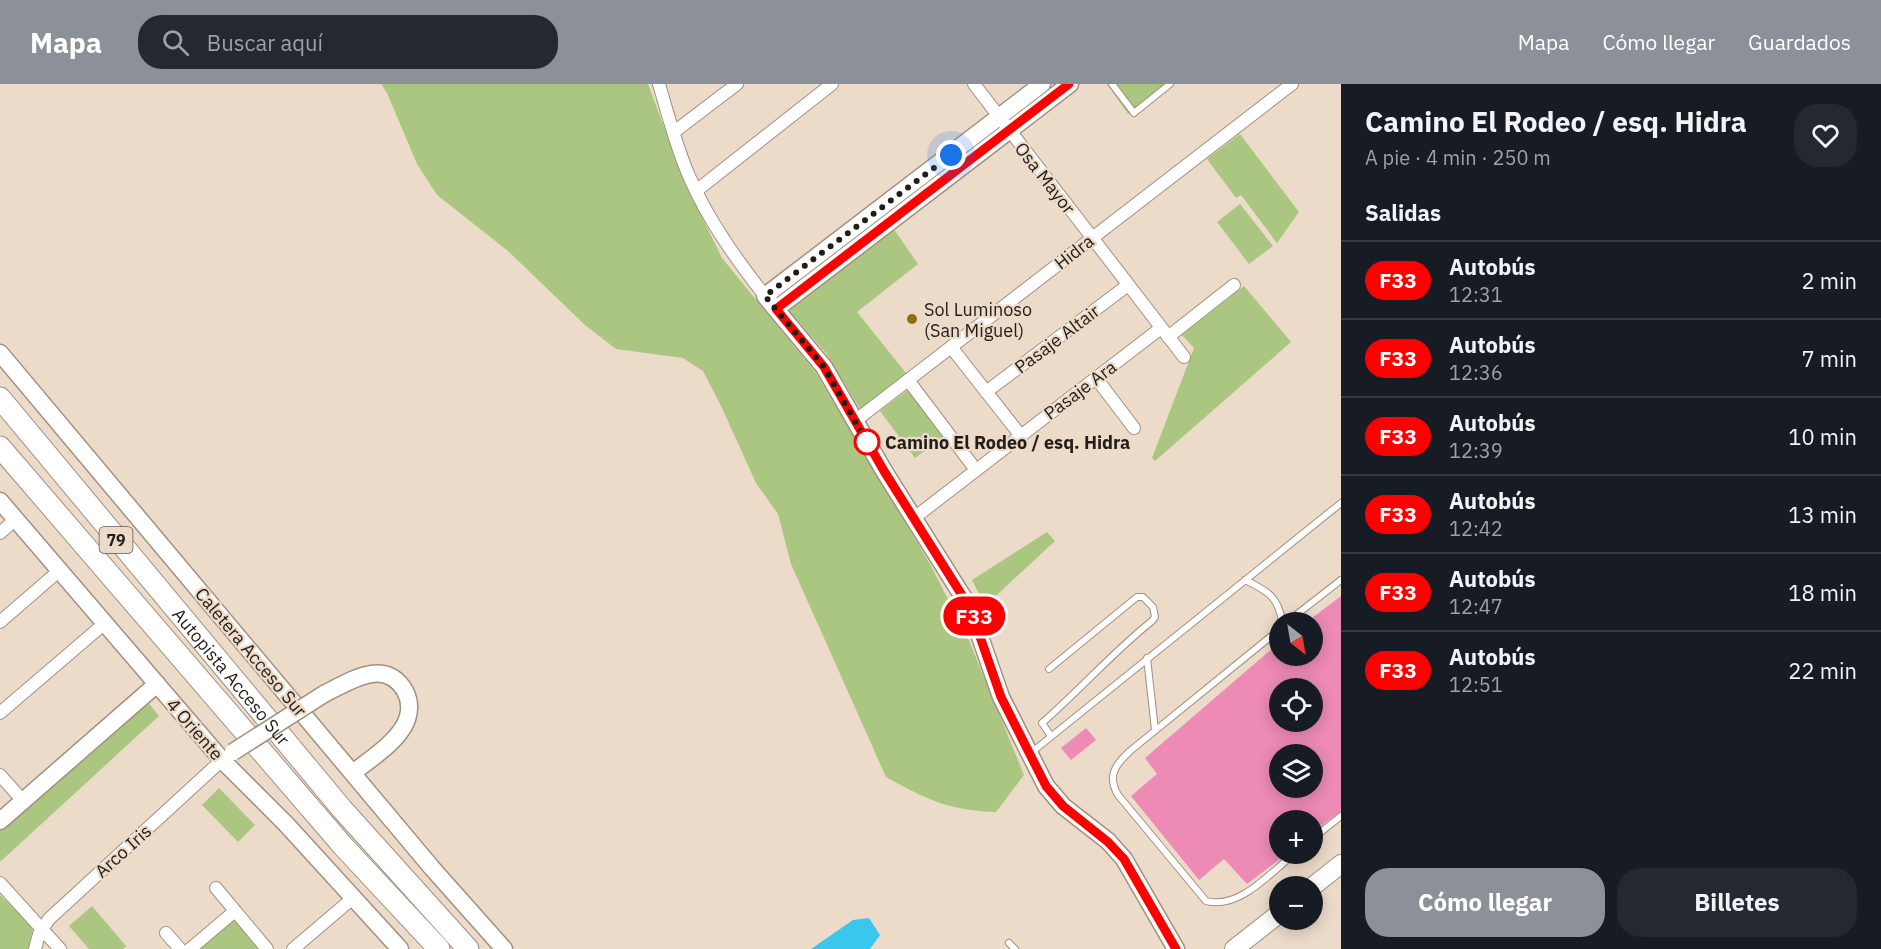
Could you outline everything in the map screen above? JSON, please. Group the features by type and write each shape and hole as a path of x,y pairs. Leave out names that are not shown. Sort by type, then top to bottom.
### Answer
{"highway":[{"name":"Autopista Acceso Sur","path":"0,398 342,809 468,949"},
{"name":"Autopista Acceso Sur","path":"0,447 343,846 439,949"}],"main road":[{"path":"1004,124 1042,84"},
{"path":"1070,84 1004,124 770,303 824,367 974,616 995,684 1029,754 1055,797 1108,842 1124,859 1176,949"},
{"name":"Caletera Acceso Sur","path":"0,353 504,949"},
{"name":"4 Oriente","path":"0,501 157,684 227,756 400,949"},
{"path":"227,756 324,694 360,676 374,673 394,678 407,695 409,711 399,733 353,773"},
{"path":"0,821 157,684"},
{"path":"1323,878 1341,864"},
{"path":"1234,949 1269,922"}],"street":[{"path":"659,84 696,190 727,245 770,303"},
{"path":"674,132 737,84"},
{"name":"Osa Mayor","path":"974,84 1184,357"},
{"name":"Hidra","path":"855,421 1292,84"},
{"path":"696,190 829,85"},
{"name":"Pasaje Altair","path":"986,392 1128,285"},
{"name":"Pasaje Ara","path":"914,518 1096,378 1234,285"},
{"path":"951,347 1021,436"},
{"path":"1096,378 1134,428"},
{"path":"908,380 976,470"},
{"path":"0,533 16,519"},
{"path":"0,622 60,570"},
{"path":"0,713 105,623"},
{"name":"Arco Iris","path":"35,949 42,928 227,756"},
{"path":"0,775 23,801"},
{"path":"0,882 60,949"},
{"path":"216,888 267,949"},
{"path":"293,949 353,898"},
{"path":"190,949 235,911"},
{"path":"166,933 180,949"}],"lane":[{"path":"1112,84 1134,113 1170,84"},
{"path":"1029,754 1341,503"},
{"path":"1245,580 1269,592 1277,600 1280,612"},
{"path":"1300,612 1341,580"},
{"path":"1048,669 1137,597 1143,597 1152,607 1155,617 1152,621 1117,648 1098,671 1042,723 1050,736"},
{"path":"1269,638 1115,765 1113,784 1118,795 1206,902 1225,902 1242,896 1282,864"},
{"path":"1147,658 1155,730"},
{"path":"1323,830 1341,816"},
{"path":"1010,943 1015,949"}],"green space":[{"path":"381,84 648,84 683,178 722,258 816,373 930,564 968,638 1024,775 996,812 965,809 939,802 913,792 886,777 791,564 778,514 756,483 703,371 683,358 616,349 585,325 508,251 437,195 417,164"},
{"path":"1107,84 1165,84 1128,114"},
{"path":"1240,134 1299,212 1277,243 1241,195 1236,198 1207,159"},
{"path":"1240,204 1273,246 1249,264 1217,222"},
{"path":"891,225 918,264 857,312 906,373 860,409 826,353 790,312 791,305"},
{"path":"1244,286 1291,342 1155,461 1152,458 1194,348 1182,335"},
{"path":"909,389 945,436 915,458 880,411"},
{"path":"1047,532 1055,541 985,606 972,580"},
{"path":"147,701 159,716 0,862 0,829"},
{"path":"219,788 255,825 238,842 202,805"},
{"path":"0,895 33,927 28,949 0,949"},
{"path":"92,906 126,946 123,949 89,949 69,926"},
{"path":"233,918 260,949 196,949"}],"water":[{"path":"869,918 880,935 870,949 811,949 853,920"}],"building":[{"path":"1341,596 1341,811 1323,824 1323,810 1269,810 1269,864 1273,864 1247,884 1224,859 1199,880 1131,796 1157,774 1145,758 1269,651 1269,666 1323,666 1323,612 1320,612"},
{"path":"1086,728 1096,740 1071,760 1061,748"}],"bus line":[{"name":"F33","path":"1069,84 776,309 824,367 884,471 970,608 978,625 990,670 1001,697 1046,786 1071,814 1117,850 1136,878 1176,949"}],"place":[{"name":"Sol Luminoso (San Miguel)","path":"912,319"},
{"name":"Camino El Rodeo / esq. Hidra","path":"867,442"}],"route":[{"path":"867,442 869,446 824,367 765,296 951,155"}]}
